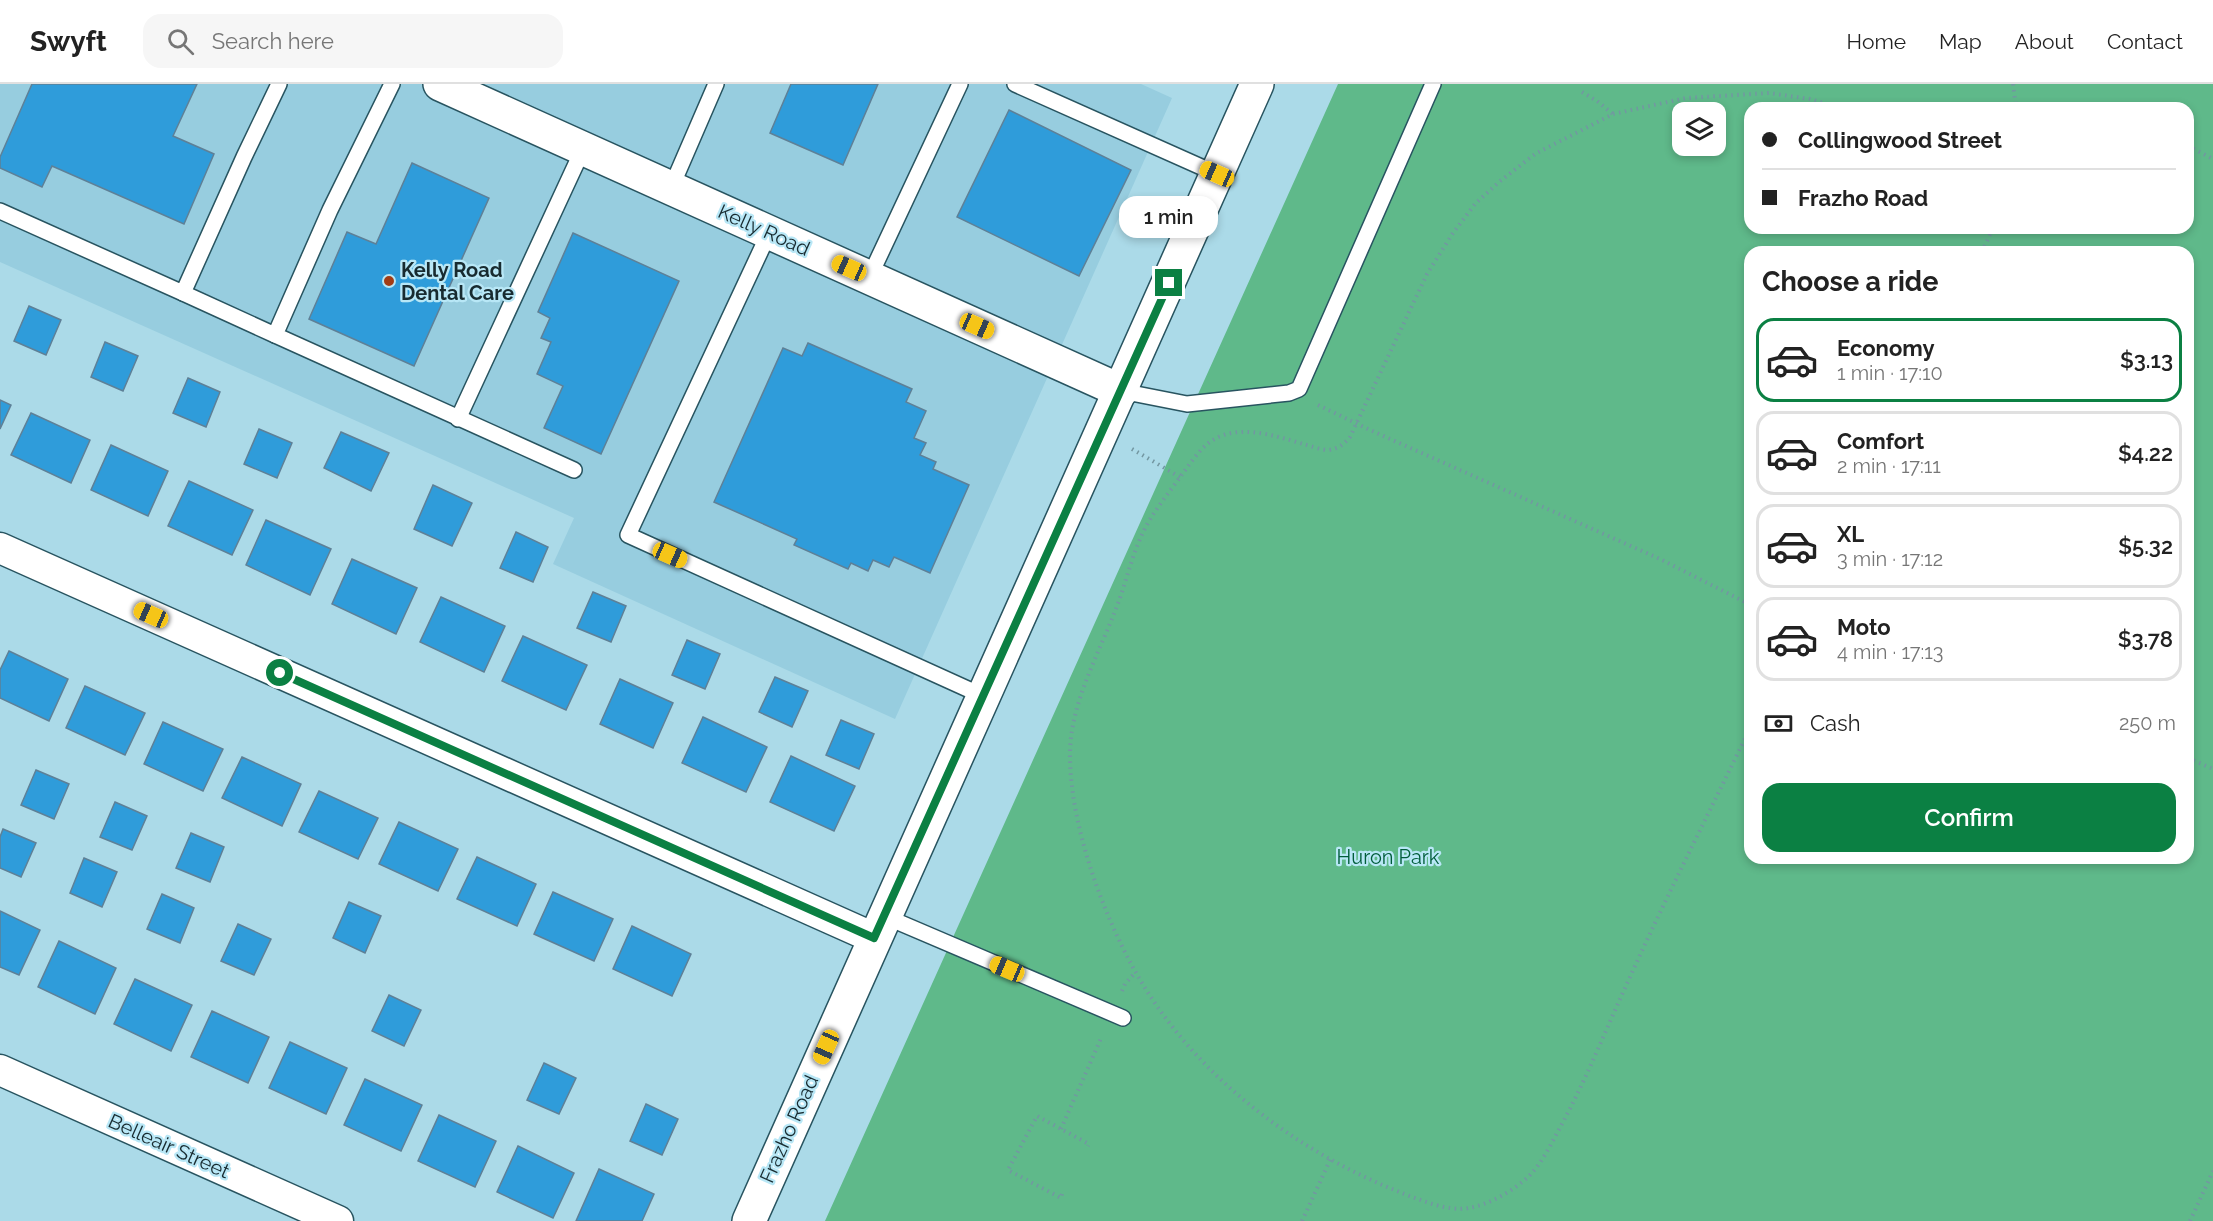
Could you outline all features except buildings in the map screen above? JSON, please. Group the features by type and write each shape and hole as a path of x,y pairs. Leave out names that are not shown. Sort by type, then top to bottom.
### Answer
{"street":[{"name":"Kelly Road","path":"440,84 1121,391"},
{"name":"Frazho Road","path":"748,1221 1257,84"},
{"path":"0,548 879,927"},
{"name":"Belleair Street","path":"0,1070 338,1221"}],"lane":[{"path":"183,293 279,84"},
{"path":"275,335 330,210 392,84"},
{"path":"671,188 716,84"},
{"path":"869,278 960,84"},
{"path":"1015,84 1217,174"},
{"path":"1121,391 1187,404 1289,393 1299,389 1433,84"},
{"path":"458,419 583,149"},
{"path":"0,211 574,470"},
{"path":"769,233 628,536 983,696"},
{"path":"879,927 1118,1016"}],"path":[{"path":"2013,84 2015,102"},
{"path":"1582,92 1598,101 1613,114"},
{"path":"1744,740 1634,967 1568,1114 1543,1158 1529,1176 1500,1197 1466,1209 1429,1203 1383,1185 1305,1144 1264,1116 1226,1085 1197,1056 1165,1017 1135,972 1107,914 1086,849 1073,795 1070,742 1078,703 1116,610 1141,535 1180,477 1206,444 1233,432 1247,431 1284,438 1328,450 1343,445 1350,437 1427,274 1475,204 1499,182 1535,154 1613,114 1686,98 1769,93 1820,102"},
{"path":"2194,149 2213,159"},
{"path":"1311,402 1660,559 1744,602"},
{"path":"1135,451 1180,477"},
{"path":"2194,761 2213,769"},
{"path":"1061,1129 1118,1016 1125,984 1135,972"},
{"path":"1062,1194 1060,1197 1008,1170 1037,1116 1089,1144 1088,1146"},
{"path":"1302,1221 1331,1158"},
{"path":"2190,1221 2213,1171"}],"shaded area":[{"path":"0,84 1141,84 1172,98 895,719 553,564 574,518 0,262"}],"green space":[{"name":"Huron Park","path":"1338,84 2213,84 2213,1221 825,1221"}],"place":[{"name":"Kelly Road Dental Care","path":"389,281"}],"route":[{"path":"280,673 874,938 1169,283"}]}
